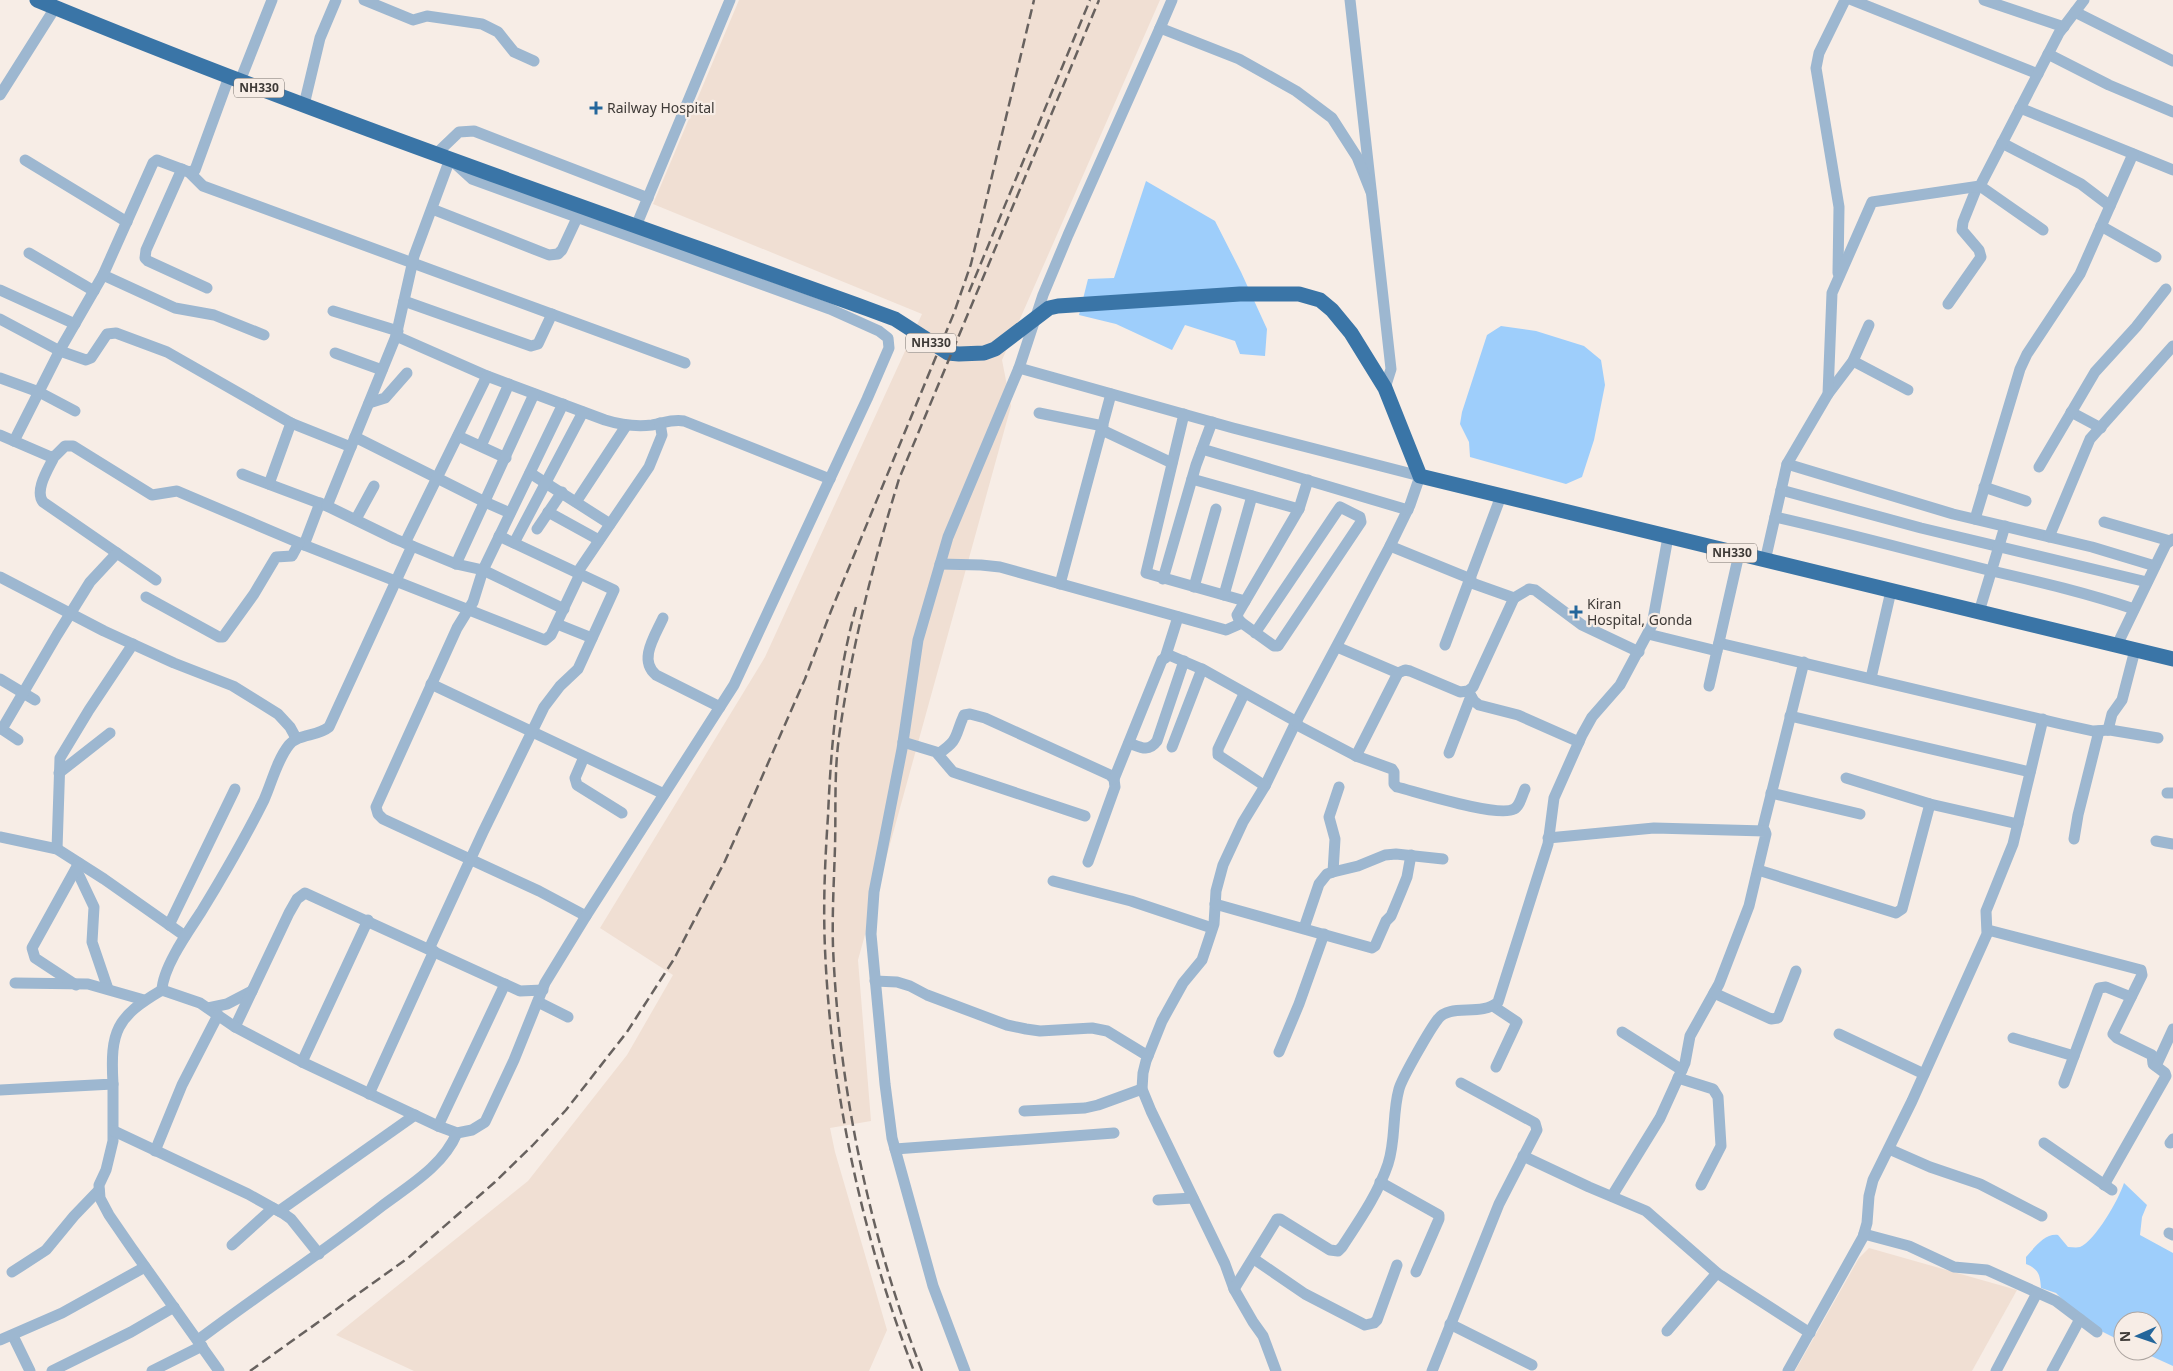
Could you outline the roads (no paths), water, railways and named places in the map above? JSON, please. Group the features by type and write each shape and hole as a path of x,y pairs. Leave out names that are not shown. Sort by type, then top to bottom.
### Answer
{"highway":[{"name":"NH330","path":"37,0 59,6 304,106 895,319 948,353 984,353 995,349 1049,308 1058,306 1240,294 1299,294 1320,300 1332,310 1351,333 1385,388 1420,476 2173,659"}],"street":[{"path":"185,171 195,170 234,79 272,0"},
{"path":"304,106 320,38 336,0"},
{"path":"364,0 413,20 427,16 482,24 498,32 514,52 534,61"},
{"path":"631,238 730,0"},
{"path":"965,1371 933,1286 895,1149 885,1084 871,934 874,892 903,742 918,640 948,537 1019,368 1044,295 1065,243 1172,0"},
{"path":"1350,0 1391,369 1385,388"},
{"path":"1838,280 1840,216 1816,68 1819,53 1845,0"},
{"path":"1852,0 2038,74"},
{"path":"1984,0 2064,27"},
{"path":"1948,304 1981,257 1979,250 1962,230 1963,222 1979,187 2048,54 2064,27 2084,0"},
{"path":"0,95 59,6"},
{"path":"2075,12 2173,61"},
{"path":"1160,28 1239,60 1296,91 1332,118 1357,157 1372,192"},
{"path":"2048,54 2109,85 2173,112"},
{"path":"2020,108 2173,170"},
{"path":"146,597 219,637 223,637 254,594 276,557 292,556 302,544 353,442 397,333 413,262 432,209 443,157 460,132 474,131 648,198"},
{"path":"2002,143 2081,184 2110,206"},
{"path":"1975,519 2020,369 2027,354 2080,274 2133,154"},
{"path":"162,990 200,1003 235,1027 302,1062 438,1126 458,1133 472,1130 485,1122 514,1060 543,990 586,916 734,685 889,348 888,338 879,331 830,310 472,179 443,157"},
{"path":"25,160 127,222"},
{"path":"14,441 60,350 103,275 154,161 160,160 185,171 203,186 685,363"},
{"path":"185,171 146,250 145,258 207,288"},
{"path":"1828,394 1832,293 1872,202 1979,187 2044,230"},
{"path":"432,209 549,255 558,254 562,250 577,218"},
{"path":"2101,226 2156,257"},
{"path":"29,252 94,291"},
{"path":"103,275 175,308 214,315 264,336"},
{"path":"2038,467 2095,372 2136,327 2166,289"},
{"path":"0,290 75,324"},
{"path":"404,301 531,346 538,344 552,314"},
{"path":"333,311 397,333 487,376 583,412 626,426 684,420 830,479"},
{"path":"0,319 82,360 89,360 107,334 116,334 167,352 291,423 353,442 437,478 510,513"},
{"path":"1765,561 1787,464 1828,394 1853,361 1869,326"},
{"path":"2049,537 2090,439 2173,346"},
{"path":"335,353 382,370"},
{"path":"1853,361 1908,390"},
{"path":"1019,368 1212,422 1420,476 1408,510 1390,546 1296,723 1265,786 1243,822 1223,865 1216,891 1212,928 1202,960 1184,983 1162,1021 1143,1073 1142,1089 1225,1264 1234,1289 1263,1336 1276,1371"},
{"path":"369,403 385,398 407,373"},
{"path":"12,1272 46,1250 74,1216 99,1190 110,1158 114,1131 111,1055 114,1035 125,1016 144,1000 162,990 167,971 185,936 216,887 257,813 265,797 267,787 288,746 296,738 322,733 329,727 396,582 408,545 437,478 487,376"},
{"path":"0,378 39,392 76,411"},
{"path":"481,446 509,384"},
{"path":"456,564 534,394"},
{"path":"1060,584 1112,394"},
{"path":"563,404 483,570 473,602 457,628 376,807 378,814 383,819 539,891 586,916"},
{"path":"514,544 583,412"},
{"path":"2071,412 2100,428"},
{"path":"1039,413 1102,428 1172,464"},
{"path":"1184,414 1145,571 1148,576 1245,601"},
{"path":"1163,579 1192,479 1212,422"},
{"path":"269,484 291,423"},
{"path":"156,580 40,498 40,490 54,456 65,446 72,446 152,495 177,491 302,544 545,640 552,635 579,574 599,540 649,467 662,435 660,423"},
{"path":"576,502 626,426"},
{"path":"0,435 48,456 54,456"},
{"path":"458,436 506,458"},
{"path":"1202,449 1408,510"},
{"path":"1787,464 1975,519 2155,566"},
{"path":"530,472 610,524"},
{"path":"242,474 356,519 408,545 456,564 483,570 564,609"},
{"path":"1192,479 1298,509"},
{"path":"1255,633 1340,507 1360,517 1361,522 1278,646 1274,646 1255,633 1242,623 1237,617 1298,509 1308,480"},
{"path":"356,519 374,486"},
{"path":"1984,487 2026,501"},
{"path":"1781,490 1998,547 2147,582"},
{"path":"537,529 562,492"},
{"path":"1224,595 1252,496"},
{"path":"1445,646 1501,496"},
{"path":"1194,587 1216,509"},
{"path":"548,512 599,540"},
{"path":"1775,517 1863,537 1991,571 2047,583 2134,609"},
{"path":"2104,522 2172,540"},
{"path":"1979,612 2005,526"},
{"path":"369,1094 470,859 544,707 560,686 578,669 614,590 499,536"},
{"path":"1234,1289 1277,1219 1280,1219 1330,1250 1338,1251 1369,1206 1380,1182 1392,1147 1399,1088 1438,1019 1450,1012 1475,1011 1493,1006 1498,1002 1528,911 1548,838 1554,798 1592,717 1620,685 1652,625 1668,537"},
{"path":"2116,646 2166,544 2172,540"},
{"path":"1390,546 1514,598"},
{"path":"18,740 1,728 90,582 117,553"},
{"path":"1708,686 1739,554"},
{"path":"940,564 991,566 1226,630 1242,623"},
{"path":"0,577 133,644 174,663 233,686 278,714 290,727 296,738"},
{"path":"1449,753 1469,694 1514,598 1529,589 1535,590 1582,625 1639,652"},
{"path":"1871,678 1891,592"},
{"path":"1088,862 1115,787 1114,779 1165,658 1178,617"},
{"path":"662,618 648,654 648,666 656,675 720,707"},
{"path":"557,624 592,638"},
{"path":"1648,634 1804,662 2043,719 2158,738"},
{"path":"58,849 59,763 63,752 133,644"},
{"path":"1337,647 1398,673"},
{"path":"2074,839 2078,815 2103,730 2122,700 2135,650"},
{"path":"1165,658 1172,655 1202,669 1356,756 1392,769 1396,787 1481,809 1515,809 1525,789"},
{"path":"1129,742 1147,749 1153,747 1157,741 1184,661"},
{"path":"1762,831 1804,662"},
{"path":"1172,747 1202,669"},
{"path":"1356,756 1398,673 1405,670 1469,694 1479,705 1518,715 1579,742"},
{"path":"0,679 35,700"},
{"path":"431,684 664,794"},
{"path":"1244,694 1218,749 1218,755 1265,786"},
{"path":"938,754 952,744 958,734 964,715 970,714 985,718 1110,775 1114,779"},
{"path":"1790,716 2030,772"},
{"path":"1788,1371 1864,1234 1871,1188 1988,930 1986,911 2013,844 2043,719"},
{"path":"59,773 110,733"},
{"path":"903,742 938,754 953,772 1084,816"},
{"path":"584,757 574,778 577,785 622,813"},
{"path":"1846,778 1930,804 2018,824"},
{"path":"1333,872 1335,839 1329,817 1339,787"},
{"path":"169,924 235,789"},
{"path":"1771,793 1860,814"},
{"path":"1758,870 1896,913 1902,909 1930,804"},
{"path":"1548,838 1654,828 1764,831 1766,834 1749,906 1714,993 1690,1036 1685,1063 1660,1118 1612,1196"},
{"path":"0,838 58,849 78,866 185,936"},
{"path":"2156,841 2173,844"},
{"path":"1304,928 1319,884 1327,874 1358,866 1385,855 1411,855 1443,859"},
{"path":"1215,904 1372,948 1375,946 1402,892 1411,855"},
{"path":"76,985 35,958 32,948 78,866"},
{"path":"78,866 94,906 92,942 108,989"},
{"path":"1053,881 1131,901 1212,928"},
{"path":"235,1027 289,913 300,895 305,893 314,895 520,991 543,990"},
{"path":"302,1062 368,920"},
{"path":"1988,930 2139,968 2142,975 2114,1032 2114,1036 2152,1055 2152,1063 2169,1073 2108,1188 2044,1143"},
{"path":"1279,1052 1299,1004 1324,934"},
{"path":"1714,993 1771,1019 1778,1018 1796,971"},
{"path":"875,981 897,982 910,986 1007,1025 1040,1031 1092,1028 1107,1031 1148,1056"},
{"path":"15,983 88,984 144,1000"},
{"path":"438,1126 505,984"},
{"path":"2064,1083 2099,988 2106,987 2131,997"},
{"path":"208,1008 227,1004 252,992"},
{"path":"538,1002 568,1017"},
{"path":"1493,1006 1517,1022 1496,1067"},
{"path":"155,1151 182,1085 218,1015"},
{"path":"2156,1066 2173,1029"},
{"path":"1622,1032 1680,1074 1712,1089 1718,1097 1722,1142 1701,1185"},
{"path":"1839,1034 1924,1074"},
{"path":"2013,1038 2074,1056"},
{"path":"1432,1371 1500,1204 1537,1130 1536,1123 1461,1083"},
{"path":"0,1090 113,1084"},
{"path":"1024,1111 1085,1108 1142,1089"},
{"path":"232,1246 276,1210 415,1115"},
{"path":"114,1131 248,1194 276,1210 291,1219 319,1254"},
{"path":"152,1371 200,1343 264,1291 319,1254 432,1168 450,1149 458,1133"},
{"path":"895,1149 1114,1133"},
{"path":"1888,1149 1930,1167 1980,1184 2042,1216"},
{"path":"1523,1156 1646,1211 1717,1273 1810,1333"},
{"path":"1380,1182 1439,1215 1416,1272"},
{"path":"99,1190 100,1198 109,1215 219,1371"},
{"path":"1158,1200 1193,1198"},
{"path":"1864,1234 1909,1246 1954,1266 1987,1270 2056,1301 2096,1332"},
{"path":"1254,1259 1305,1294 1365,1325 1374,1323 1377,1320 1397,1265"},
{"path":"0,1340 62,1313 145,1267"},
{"path":"1667,1331 1717,1273"},
{"path":"1996,1371 2036,1293"},
{"path":"52,1371 131,1332 174,1307"},
{"path":"2052,1371 2080,1319"},
{"path":"1450,1324 1532,1365"},
{"path":"12,1336 30,1371"}],"water":[{"path":"1146,181 1215,221 1267,329 1265,356 1240,354 1235,341 1185,325 1172,350 1116,324 1079,315 1088,279 1114,278"},
{"path":"1501,326 1536,331 1584,346 1601,360 1605,385 1594,440 1582,477 1566,484 1470,457 1469,442 1460,424 1462,412 1487,335"},
{"path":"2124,1183 2147,1205 2142,1217 2140,1235 2173,1253 2173,1366 2162,1361 2163,1311 2113,1311 2113,1337 2095,1328 2056,1293 2041,1288 2038,1273 2034,1268 2026,1264 2026,1257 2040,1242 2049,1236 2058,1235 2068,1247 2080,1247 2086,1243 2106,1219"}],"railway":[{"path":"250,1371 408,1258 495,1182 566,1110 627,1032 674,959 725,861 805,679 831,611 954,313 971,264 1034,0"},
{"path":"969,292 1090,0"},
{"path":"922,1371 903,1320 873,1216 860,1163 842,1055 833,947 837,751 844,704 864,607 899,479 1099,0"},
{"path":"856,607 844,659 831,763 824,899 828,1003 842,1110 852,1163 879,1269 914,1371"}],"place":[{"name":"Railway Hospital","path":"596,108"},
{"name":"Kiran Hospital, Gonda","path":"1576,612"}]}
